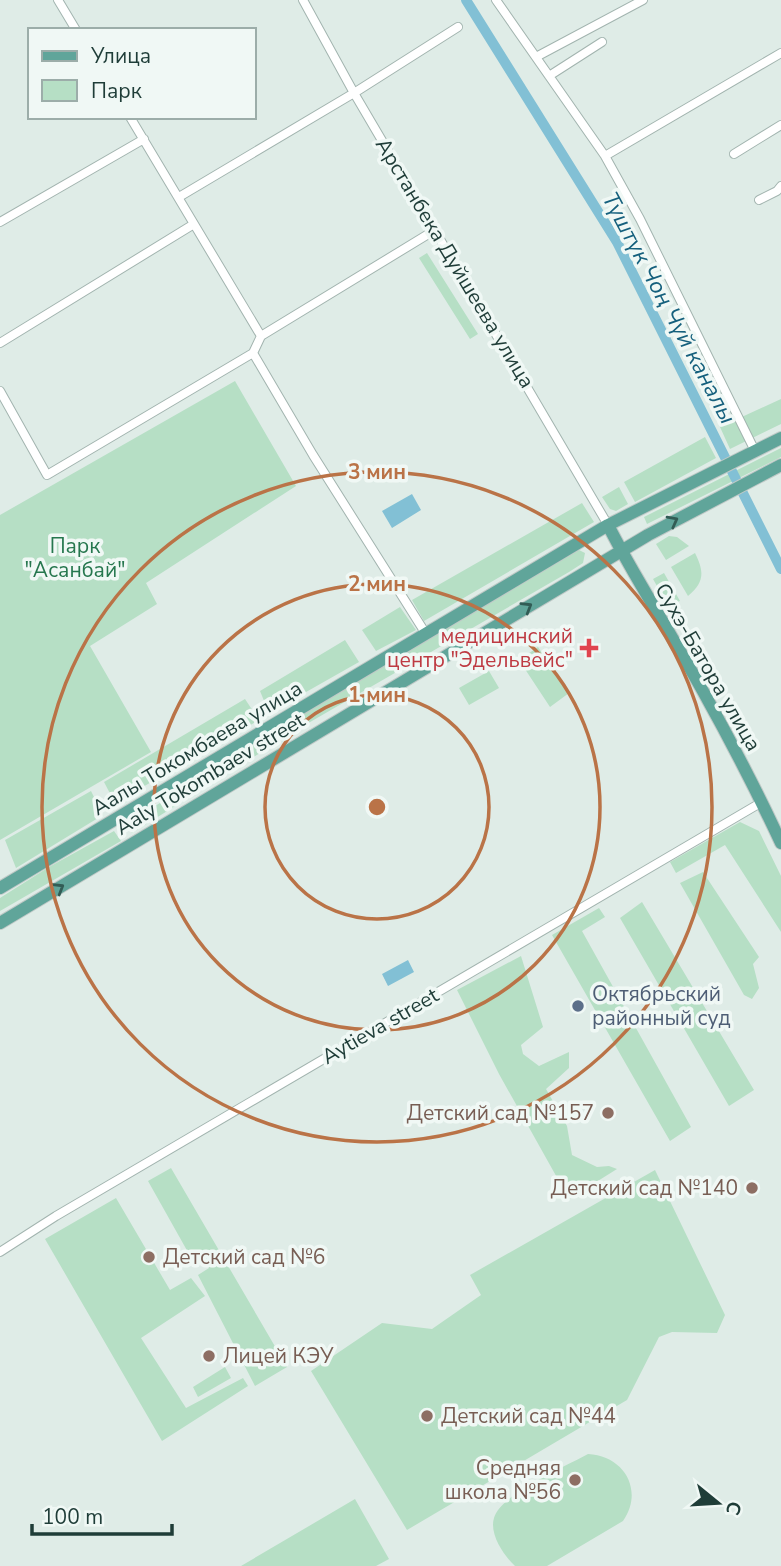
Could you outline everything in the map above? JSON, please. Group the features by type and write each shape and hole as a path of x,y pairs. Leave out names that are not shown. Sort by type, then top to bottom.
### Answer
{"main road":[{"name":"Аалы Токомбаева улица","path":"0,888 608,525 781,438"},
{"path":"620,551 781,465"},
{"name":"Сухэ-Батора улица","path":"608,525 620,551 663,622 762,802 781,843"},
{"name":"Aaly Tokombaev street","path":"0,923 620,551"}],"street":[{"path":"58,0 75,28"},
{"name":"Арстанбека Дуйшеева улица","path":"303,0 354,93 608,525"},
{"path":"496,0 605,156 640,219 751,454"},
{"path":"536,57 643,0"},
{"path":"179,197 354,93 458,27"},
{"path":"549,76 602,42"},
{"path":"605,156 781,53"},
{"path":"132,119 261,336"},
{"path":"734,154 781,125"},
{"path":"0,222 144,139"},
{"path":"759,200 781,186"},
{"path":"0,343 194,224"},
{"path":"0,391 47,475 253,353 261,336 435,230"},
{"path":"253,353 313,455 426,634"},
{"name":"Aytieva street","path":"0,1252 56,1216 762,802"}],"green space":[{"path":"427,253 478,334 470,339 419,258"},
{"name":"Парк \"Асанбай\"","path":"235,381 296,486 146,583 157,604 90,646 151,752 0,840 0,515"},
{"path":"781,399 781,424 730,449 720,427"},
{"path":"705,437 716,458 635,502 624,482"},
{"path":"781,448 781,457 647,524 644,517"},
{"path":"619,487 628,504 616,511 610,509 602,497"},
{"path":"582,503 594,522 424,621 412,600"},
{"path":"669,536 677,537 689,546 666,560 656,544"},
{"path":"579,550 585,553 583,563 569,572 305,725 132,833 125,825 352,682"},
{"path":"695,553 701,576 698,586 688,596 671,567"},
{"path":"664,573 680,601 671,604 666,602 653,579"},
{"path":"400,607 416,630 376,651 362,630"},
{"path":"345,640 359,662 269,713 260,691"},
{"path":"538,647 569,693 550,707 519,660"},
{"path":"489,671 499,688 469,705 459,688"},
{"path":"245,699 259,720 115,803 104,782"},
{"path":"91,791 103,815 16,868 5,840"},
{"path":"740,822 759,831 781,876 781,932 725,845 676,873 670,862"},
{"path":"114,831 121,841 0,911 0,898"},
{"path":"703,872 759,957 753,964 759,988 752,999 744,995 680,883"},
{"path":"642,902 754,1090 729,1106 620,918"},
{"path":"599,908 605,917 582,931 691,1127 670,1141 552,935"},
{"path":"521,956 543,1027 521,1045 523,1054 539,1066 569,1052 569,1068 546,1089 567,1126 572,1155 597,1167 609,1166 617,1169 569,1199 499,1074 457,990"},
{"path":"171,1168 287,1367 255,1386 198,1275 209,1268 200,1251 189,1254 148,1181"},
{"path":"655,1170 725,1315 717,1333 672,1332 659,1337 627,1400 407,1530 311,1371 382,1323 432,1329 481,1295 470,1275"},
{"path":"116,1198 170,1290 191,1278 205,1296 141,1338 186,1408 243,1378 248,1386 162,1441 45,1239"},
{"path":"225,1367 231,1378 198,1397 193,1387"},
{"path":"588,1454 612,1461 627,1477 632,1498 623,1521 547,1566 515,1566 502,1551 494,1531 494,1518 499,1509 521,1490"},
{"path":"355,1499 389,1559 376,1566 241,1566"}],"water":[{"path":"412,494 421,510 392,528 382,511"},
{"path":"408,960 414,972 388,986 382,974"}],"waterway":[{"name":"Түштүк Чоң Чүй каналы","path":"466,0 617,242 781,569"}],"place":[{"name":"медицинский центр \"Эдельвейс\"","path":"589,648"},
{"name":"Октябрьский районный суд","path":"578,1006"},
{"name":"Детский сад №157","path":"608,1113"},
{"name":"Детский сад №140","path":"752,1188"},
{"name":"Детский сад №6","path":"149,1257"},
{"name":"Лицей КЭУ","path":"209,1356"},
{"name":"Детский сад №44","path":"427,1416"},
{"name":"Средняя школа №56","path":"575,1480"}]}
